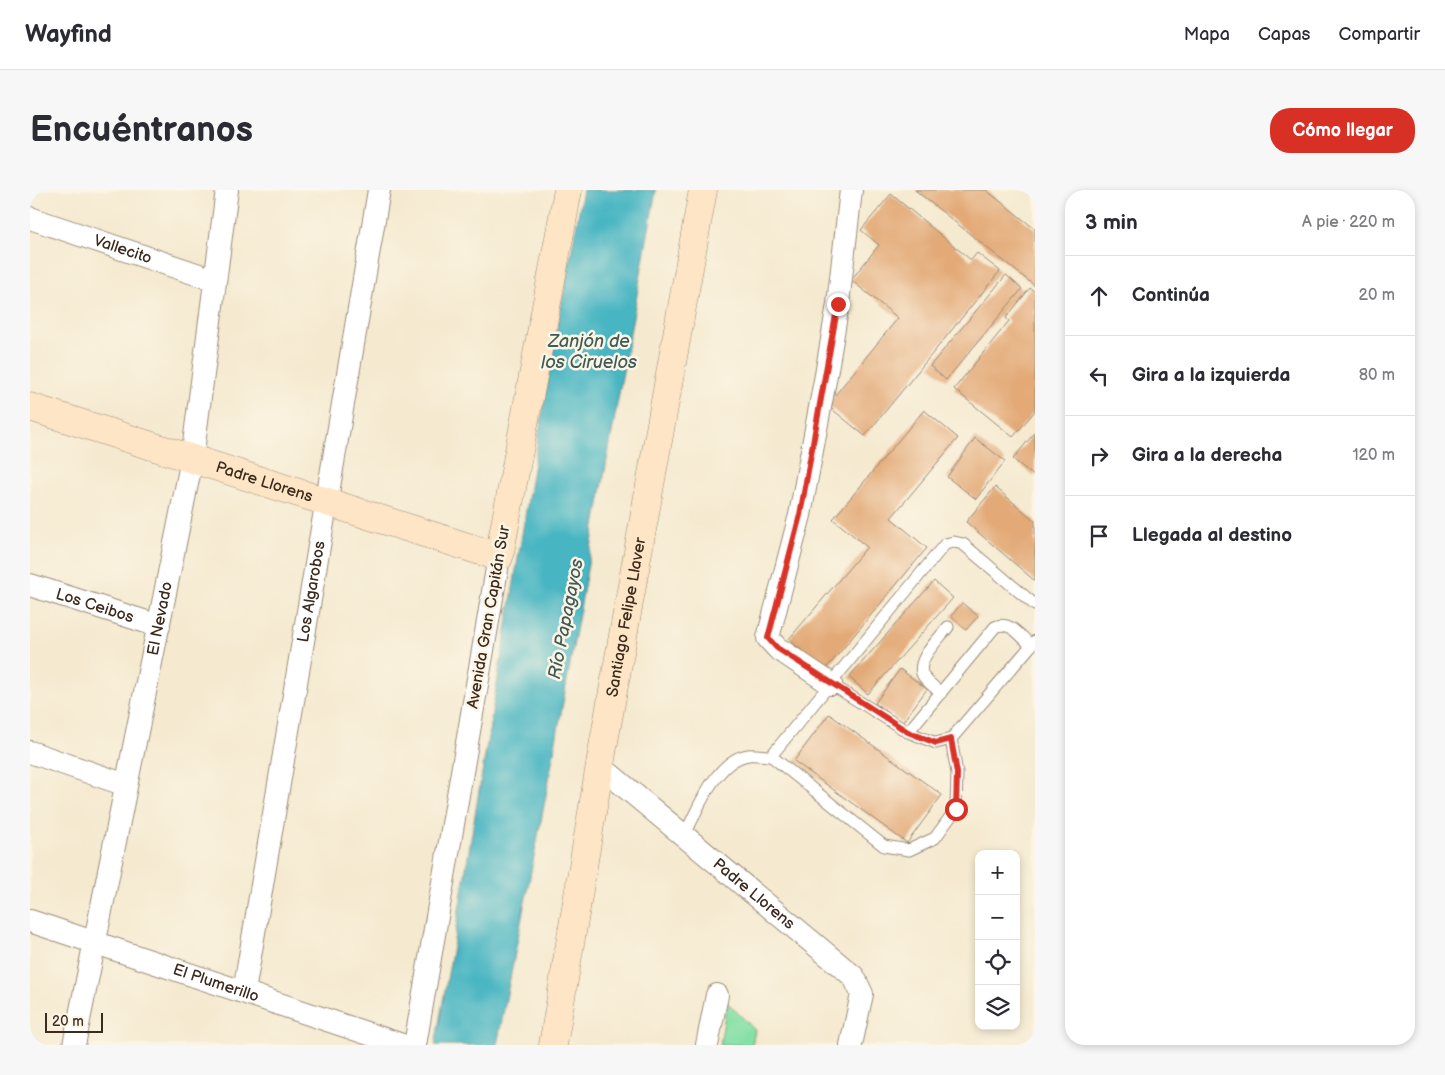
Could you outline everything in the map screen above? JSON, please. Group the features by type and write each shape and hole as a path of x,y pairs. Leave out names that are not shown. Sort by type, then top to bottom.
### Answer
{"street":[{"name":"El Nevado","path":"74,1045 192,458 227,190"},
{"name":"Los Algarobos","path":"244,992 379,190"},
{"name":"Avenida Gran Capitán Sur","path":"415,1045 499,556 568,190"},
{"name":"Santiago Felipe Llaver","path":"553,1045 600,766 703,190"},
{"path":"831,684 777,648 768,638 800,515 826,375 838,304 851,190"},
{"name":"Vallecito","path":"30,218 214,280"},
{"name":"Padre Llorens","path":"30,407 327,503 499,556"},
{"name":"Los Ceibos","path":"30,585 159,626"},
{"path":"30,752 126,785"},
{"name":"Padre Llorens","path":"600,766 854,977 862,994 851,1045"},
{"name":"El Plumerillo","path":"30,921 402,1045"},
{"path":"706,1045 717,995"}],"lane":[{"path":"771,756 944,544 954,542 963,544 1035,605"},
{"path":"831,684 908,732 936,743 951,739 1033,643 1008,625 1001,624 995,627 908,732"},
{"path":"942,693 923,676 920,668 922,660 948,627"},
{"path":"684,836 717,775 734,761 747,755 771,756 884,846 909,850 935,838 956,809 957,773 951,739"}],"green space":[{"path":"727,1002 755,1030 752,1045 720,1045"}],"water":[{"name":"Zanjón de los Ciruelos","path":"583,190 656,190 548,785 497,1045 435,1045 554,344"}],"building":[{"path":"915,190 986,190 1035,229 1035,286"},
{"path":"891,194 971,260 977,253 1000,271 865,436 827,405 898,318 851,280 879,245 861,230"},
{"path":"1006,275 1022,289 946,380 930,366"},
{"path":"1030,288 1035,292 1035,411 1013,437 954,389 1009,321 1006,318"},
{"path":"924,410 958,438 891,518 927,548 825,670 789,639 867,547 833,519"},
{"path":"1035,432 1035,477 1013,459"},
{"path":"975,438 1005,461 976,499 947,477"},
{"path":"995,487 1035,521 1035,581 966,522"},
{"path":"934,581 953,598 868,694 849,677"},
{"path":"962,603 978,616 966,630 951,616"},
{"path":"900,669 927,689 902,723 875,703"},
{"path":"829,714 942,795 907,843 794,761"}],"route":[{"path":"838,304 800,515 768,638 777,648 908,732 936,743 951,739 957,773 956,809"}],"water label":[{"name":"Río Papagayos","path":"566,619"}]}
